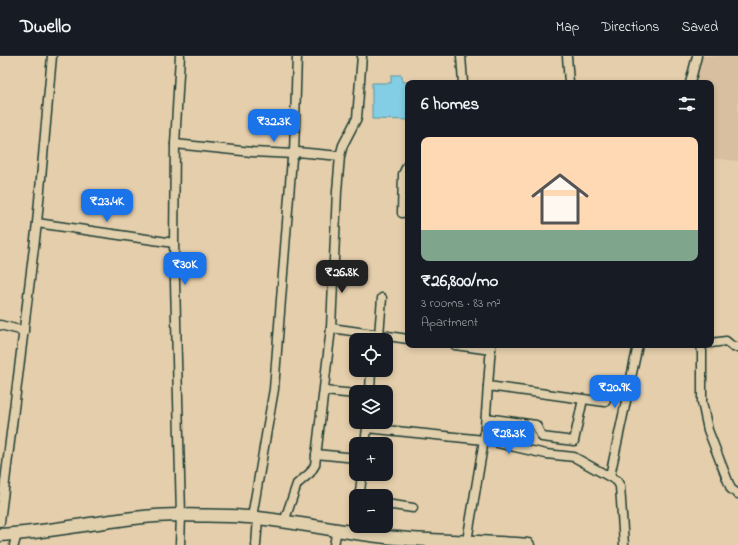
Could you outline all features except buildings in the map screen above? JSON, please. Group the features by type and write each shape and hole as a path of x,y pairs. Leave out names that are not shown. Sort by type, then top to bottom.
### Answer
{"main road":[{"path":"0,535 16,539 129,518 181,515 255,518 432,542 467,541 528,545"}],"street":[{"path":"0,522 37,222 52,56"},
{"path":"180,56 175,144 174,243 181,515 180,545"},
{"path":"256,545 255,518 274,389 292,158 294,154 297,56"},
{"path":"284,522 294,490 300,480 314,469 331,328 340,156 343,145 357,118 362,56"},
{"path":"461,56 463,80"},
{"path":"567,56 569,80"},
{"path":"691,80 697,56"},
{"path":"175,144 252,152 294,154 297,152 340,156"},
{"path":"402,213 403,174 405,170"},
{"path":"37,222 174,243"},
{"path":"376,333 382,298"},
{"path":"0,325 24,330"},
{"path":"331,328 358,333"},
{"path":"393,338 405,339"},
{"path":"714,343 726,341 734,347 738,347"},
{"path":"467,541 484,440 491,348"},
{"path":"610,476 637,348"},
{"path":"700,348 702,351 702,402 708,430 731,489 738,494"},
{"path":"488,386 605,402 611,386 630,382"},
{"path":"324,391 349,393"},
{"path":"486,418 536,425 542,437 574,441 583,399"},
{"path":"393,428 484,440 546,454 574,456 617,480 622,491 624,545"},
{"path":"316,454 349,457"},
{"path":"393,505 413,508"},
{"path":"334,545 337,530"}],"shaded area":[{"path":"701,56 738,56 738,161 714,158 714,80 696,80"}],"water":[{"path":"391,75 402,75 402,82 405,82 405,120 372,119 372,83 391,83"}]}
